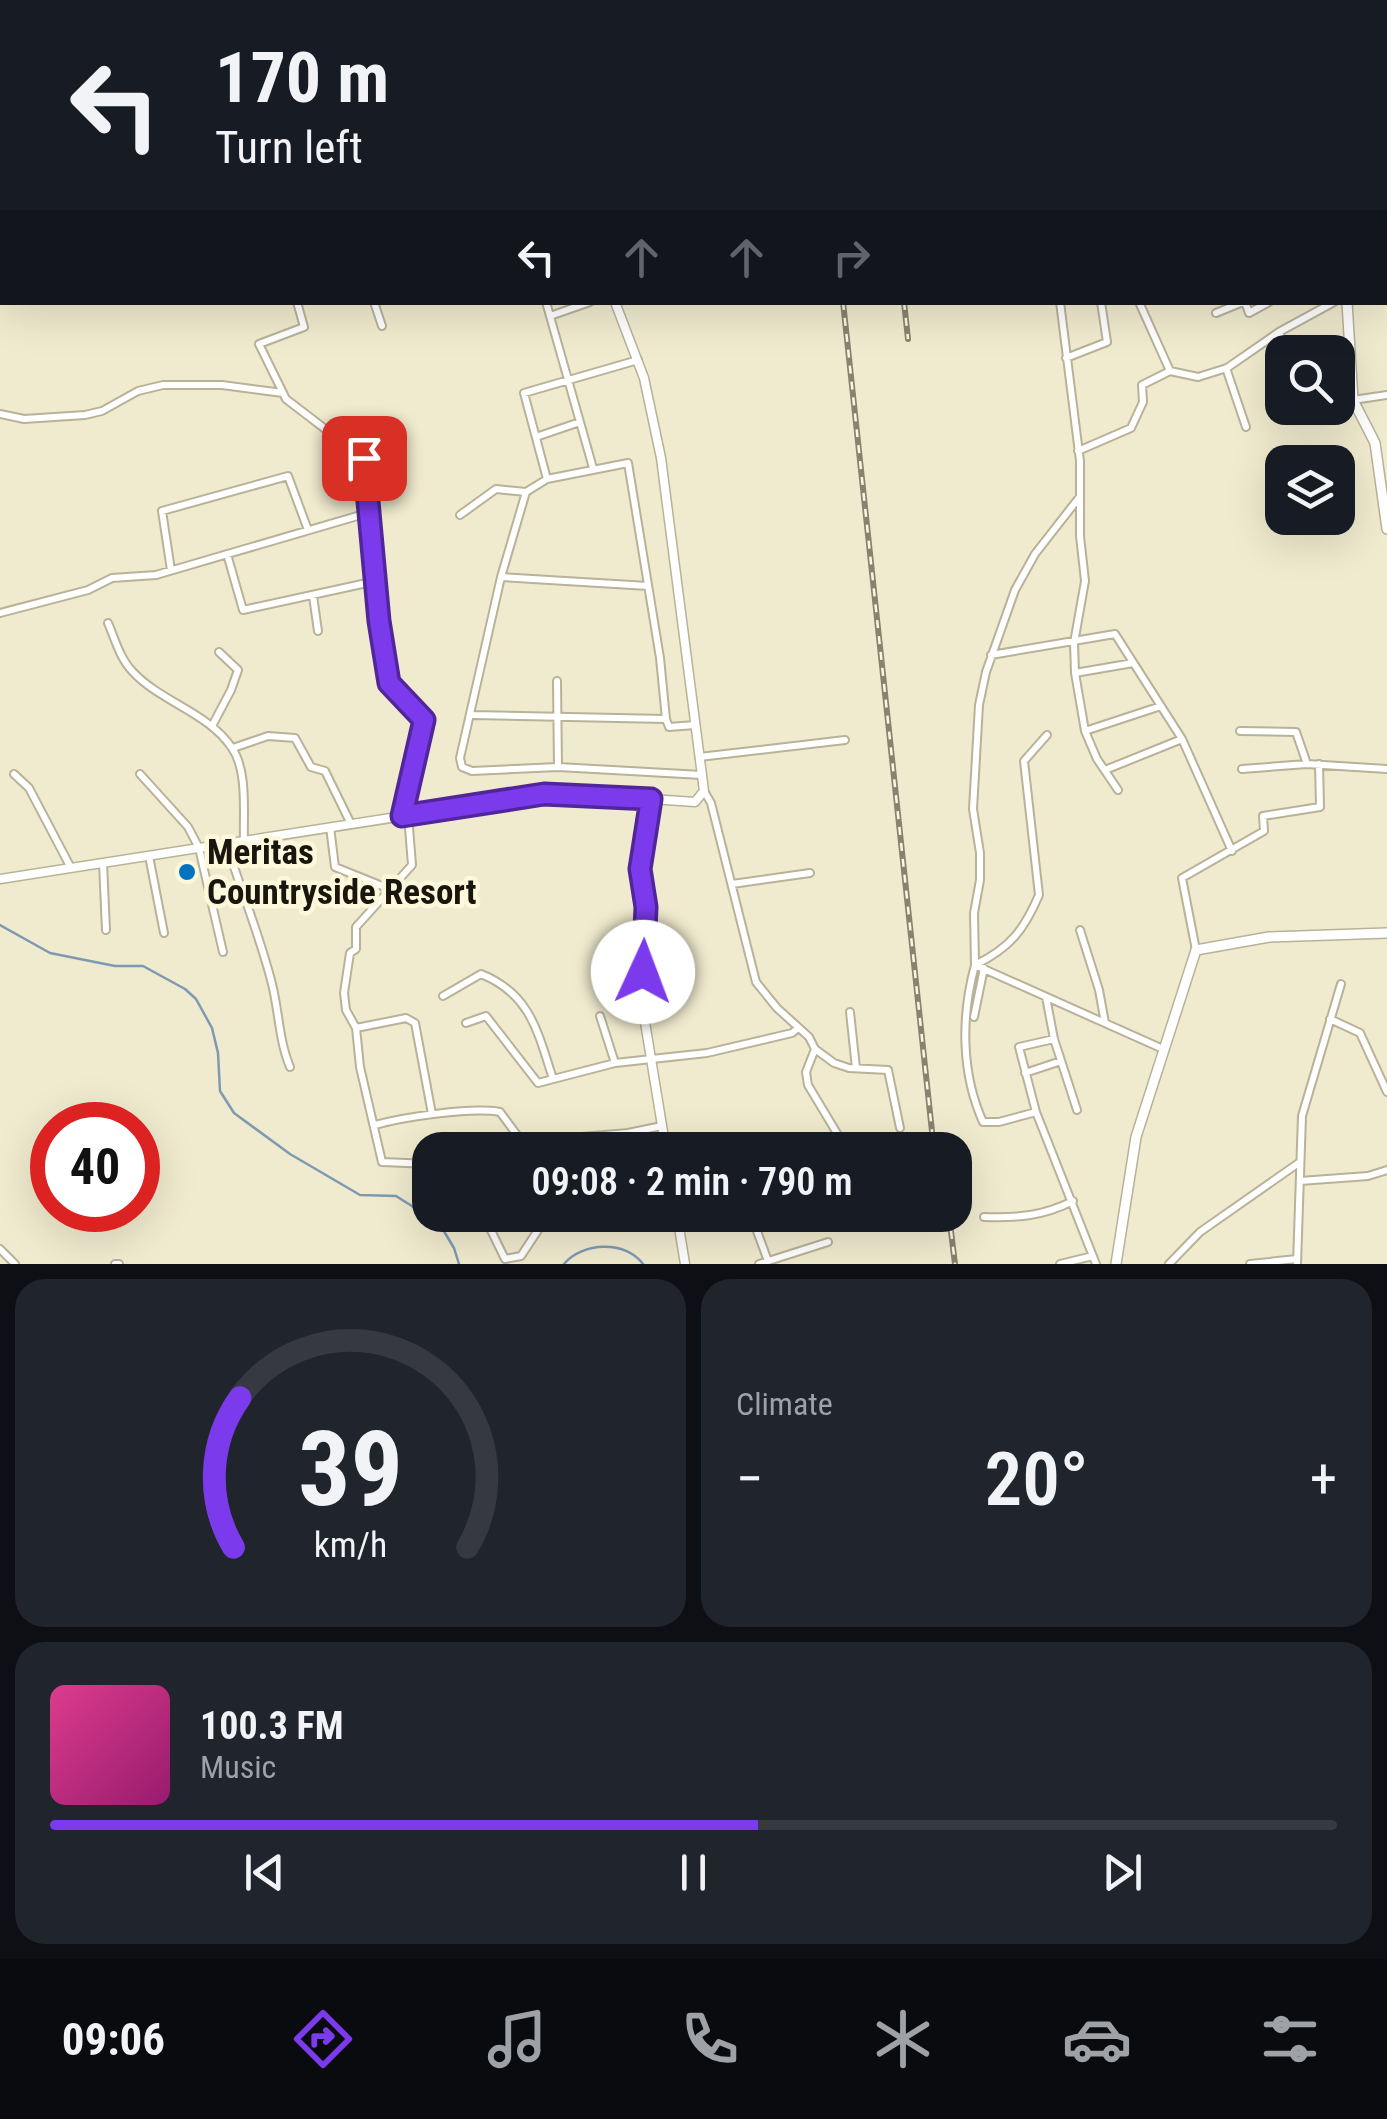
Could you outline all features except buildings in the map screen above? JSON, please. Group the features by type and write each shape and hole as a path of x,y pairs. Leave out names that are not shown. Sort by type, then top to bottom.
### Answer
{"main road":[{"path":"1348,305 1350,335"},
{"path":"1355,404 1375,444 1387,530"},
{"path":"1116,1264 1136,1138 1196,950 1269,937 1387,933"}],"street":[{"path":"297,305 304,327 258,344 286,399 364,458 389,683 424,720 405,815 412,865 356,928 356,949 350,952 344,993 346,1010 356,1028 360,1067 382,1162 412,1163"},
{"path":"375,305 382,326"},
{"path":"547,305 593,468"},
{"path":"550,316 581,305"},
{"path":"615,305 644,378 662,458 704,791 711,803 756,982 809,1036 814,1049 834,1063 888,1070 900,1128"},
{"path":"1060,305 1078,451 1085,580 1074,643 1074,673 1084,731 1118,790"},
{"path":"1066,358 1106,342 1102,305"},
{"path":"1140,305 1170,371"},
{"path":"1216,313 1236,305"},
{"path":"1245,305 1249,313 1264,305"},
{"path":"1078,451 1131,428 1143,402 1142,384 1170,371 1198,377 1226,368 1329,305"},
{"path":"547,480 524,393 638,360"},
{"path":"1226,368 1246,428"},
{"path":"0,414 24,419 85,415 102,411 138,391 163,385 222,385 284,393"},
{"path":"1355,400 1387,395"},
{"path":"536,437 580,422"},
{"path":"460,515 496,489 526,492 547,480 628,463 666,719 669,727 695,724"},
{"path":"172,570 162,511 288,476 308,530"},
{"path":"526,492 501,577 460,758 462,767 472,771 558,767 702,775"},
{"path":"974,1017 980,966 974,913 980,880 974,810 979,704 991,655 1015,590 1035,554 1078,498"},
{"path":"0,612 88,590 112,578 172,570 371,512"},
{"path":"227,554 243,610 376,581"},
{"path":"501,577 648,586"},
{"path":"313,596 318,631"},
{"path":"108,623 133,673 212,726 233,748 240,768 244,840"},
{"path":"991,655 1115,634 1182,739 1232,851"},
{"path":"212,726 238,670 219,652"},
{"path":"1074,673 1133,663"},
{"path":"557,681 558,767"},
{"path":"1084,731 1161,706"},
{"path":"472,714 666,719"},
{"path":"1240,731 1296,732 1307,764"},
{"path":"1036,1112 999,1122 982,1122 964,1029 980,966 1003,952 1031,915 1039,896 1024,761 1047,735"},
{"path":"233,748 268,736 295,738 311,768 325,771 351,824"},
{"path":"1105,770 1182,739"},
{"path":"699,757 845,740"},
{"path":"1242,769 1307,764 1387,768"},
{"path":"1196,950 1182,878 1264,831 1263,816 1320,807 1319,764"},
{"path":"14,774 28,788 71,868"},
{"path":"140,774 188,826 199,848 222,952"},
{"path":"0,879 544,794 695,802 704,791"},
{"path":"651,799 640,869 646,907 642,1004 663,1132"},
{"path":"330,827 335,867 392,890"},
{"path":"226,844 268,968 281,1018 282,1048 290,1067"},
{"path":"149,856 164,933"},
{"path":"103,863 106,930"},
{"path":"732,884 810,872"},
{"path":"1080,930 1105,1023"},
{"path":"980,966 1163,1049"},
{"path":"442,996 481,974 503,984 532,1014 553,1079"},
{"path":"1250,1264 1297,1262 1302,1116 1341,984"},
{"path":"1046,997 1054,1039 1077,1110"},
{"path":"850,1012 856,1068"},
{"path":"466,1024 486,1016 538,1083 615,1063 707,1053 798,1029"},
{"path":"600,1016 615,1063"},
{"path":"356,1028 406,1018 414,1023 432,1114"},
{"path":"1330,1020 1360,1033 1387,1092"},
{"path":"1054,1039 1019,1047 1036,1112 1095,1260 1060,1264"},
{"path":"814,1049 806,1072 808,1084 836,1132"},
{"path":"1025,1073 1062,1061"},
{"path":"375,1126 432,1114 500,1112 514,1132"},
{"path":"633,1132 662,1126"},
{"path":"1169,1264 1200,1232 1301,1161"},
{"path":"1300,1181 1368,1176 1387,1170"},
{"path":"984,1217 1021,1218 1073,1201"},
{"path":"492,1232 505,1259 521,1256 537,1232"},
{"path":"680,1232 685,1264"},
{"path":"757,1232 768,1261"},
{"path":"759,1264 828,1242"},
{"path":"0,1248 14,1264"}],"waterway":[{"path":"0,925 50,953 115,966 143,966 185,989 196,999 212,1028 220,1091 234,1113 290,1154 360,1195 396,1196 439,1223 459,1264"},
{"path":"564,1264 582,1251 604,1247 626,1251 643,1264"}],"railway":[{"path":"843,305 932,1132"},
{"path":"904,305 908,339"},
{"path":"951,1232 955,1264"}],"place":[{"name":"Meritas Countryside Resort","path":"187,872"}],"route":[{"path":"364,458 379,621 389,683 424,720 402,816 544,794 651,799 640,869 646,907 643,972"}]}
